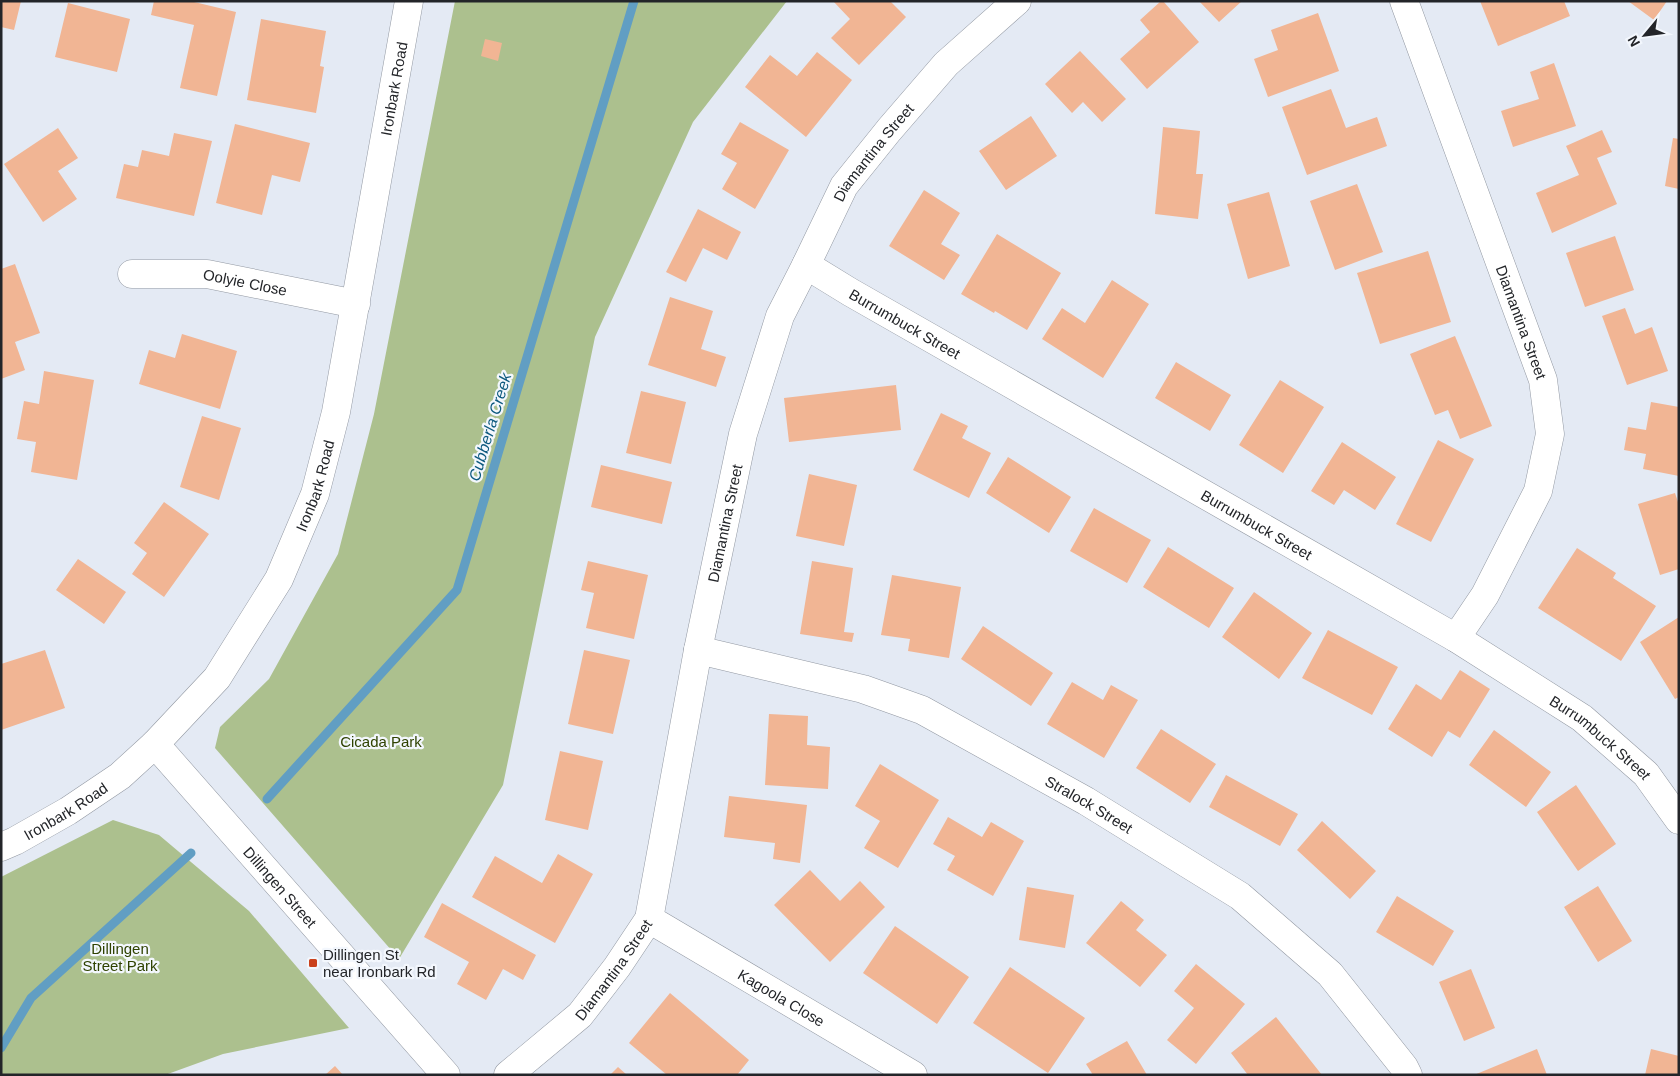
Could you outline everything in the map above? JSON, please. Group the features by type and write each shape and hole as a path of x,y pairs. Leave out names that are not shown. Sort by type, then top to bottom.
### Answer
{"street":[{"name":"Ironbark Road","path":"1,848 68,812 120,776 155,744 217,678 279,579 315,494 336,412 409,1"},
{"name":"Diamantina Street","path":"508,1075 580,1014 617,967 649,919 698,650 742,434 780,316 844,186 946,64 1017,1"},
{"name":"Diamantina Street","path":"1404,1 1543,380 1550,434 1538,491 1485,595 1456,638"},
{"name":"Burrumbuck Street","path":"806,265 850,292 1456,638 1582,718 1646,774 1679,820"},
{"name":"Oolyie Close","path":"132,274 207,274 356,304"},
{"name":"Stralock Street","path":"698,650 863,689 922,710 1086,802 1240,896 1330,974 1404,1067 1408,1075"},
{"name":"Dillingen Street","path":"155,744 446,1075"},
{"name":"Kagoola Close","path":"649,919 913,1075"}],"green space":[{"name":"Cicada Park","path":"455,1 787,1 693,122 595,337 503,785 399,959 215,748 220,727 269,679 338,554 374,414"},
{"name":"Dillingen Street Park","path":"113,820 159,835 249,911 349,1028 223,1054 165,1075 1,1075 1,877"}],"building":[{"path":"1,1 21,1 14,30 1,27"},
{"path":"154,1 190,1 236,12 217,96 180,88 194,25 151,15"},
{"path":"833,1 890,1 906,17 859,65 831,38 850,19"},
{"path":"1161,1 1199,42 1147,89 1120,59 1150,32 1140,20"},
{"path":"1199,1 1242,1 1219,22"},
{"path":"1480,1 1564,1 1570,16 1498,46"},
{"path":"1628,1 1667,1 1654,20"},
{"path":"68,3 130,19 117,72 55,57"},
{"path":"1318,13 1339,71 1268,97 1254,59 1278,50 1271,30"},
{"path":"261,19 326,31 320,66 324,67 316,113 247,100"},
{"path":"485,39 502,43 498,61 481,56"},
{"path":"1080,51 1126,99 1102,122 1083,102 1072,113 1045,84"},
{"path":"817,52 852,80 806,137 745,87 770,55 797,76"},
{"path":"1554,63 1576,126 1513,147 1501,111 1539,99 1530,72"},
{"path":"1331,89 1346,128 1377,117 1387,146 1307,175 1282,107"},
{"path":"1031,116 1057,156 1006,190 979,151"},
{"path":"740,122 789,150 755,209 722,189 737,163 721,154"},
{"path":"235,124 310,143 300,182 272,175 262,215 216,203"},
{"path":"1163,127 1200,131 1196,174 1203,174 1198,219 1155,214"},
{"path":"58,128 78,158 58,171 77,199 43,222 4,164"},
{"path":"1602,130 1612,152 1597,158 1617,204 1552,233 1536,193 1579,175 1566,146"},
{"path":"174,133 212,141 194,216 116,198 124,164 138,167 142,150 169,156"},
{"path":"1673,138 1679,139 1679,189 1665,186"},
{"path":"1357,184 1383,252 1335,270 1310,201"},
{"path":"924,190 960,213 941,244 960,255 944,280 889,246"},
{"path":"1269,192 1290,266 1248,279 1227,204"},
{"path":"698,209 741,232 727,260 703,248 686,282 666,272"},
{"path":"997,234 1061,273 1027,330 961,294"},
{"path":"1615,236 1634,290 1585,307 1566,253"},
{"path":"1428,251 1451,322 1380,344 1357,273"},
{"path":"15,264 40,333 15,342 25,370 1,379 1,269"},
{"path":"1112,280 1149,304 1103,378 1042,339 1062,308 1085,323"},
{"path":"670,297 713,311 701,349 726,357 716,387 648,365"},
{"path":"1625,308 1635,334 1652,327 1668,371 1627,385 1602,316"},
{"path":"182,334 237,351 220,409 139,384 149,350 175,358"},
{"path":"1455,336 1492,426 1460,439 1448,410 1435,415 1410,354"},
{"path":"1176,362 1231,395 1210,431 1155,398"},
{"path":"44,371 94,380 77,480 31,472 36,442 17,439 24,401 39,404"},
{"path":"1280,380 1324,407 1283,473 1239,445"},
{"path":"896,385 901,430 789,442 784,398"},
{"path":"641,391 686,402 671,464 626,453"},
{"path":"1651,402 1679,407 1679,476 1643,469 1646,454 1624,450 1628,427 1646,430"},
{"path":"941,413 968,426 962,438 991,453 969,498 913,470"},
{"path":"202,416 241,428 219,500 180,487"},
{"path":"1438,440 1474,459 1431,542 1396,524"},
{"path":"1342,442 1396,477 1375,510 1344,490 1334,505 1311,491"},
{"path":"1008,457 1071,497 1049,533 986,493"},
{"path":"601,465 672,482 662,524 591,507"},
{"path":"809,474 857,485 844,546 796,536"},
{"path":"1675,493 1679,505 1679,569 1660,575 1638,504"},
{"path":"164,502 209,534 164,597 132,574 147,553 134,543"},
{"path":"1094,508 1151,540 1127,583 1070,551"},
{"path":"1168,547 1234,588 1209,628 1143,587"},
{"path":"1577,548 1616,573 1613,578 1656,606 1621,661 1538,608"},
{"path":"78,559 126,592 104,624 56,590"},
{"path":"588,561 648,575 634,639 586,628 594,593 581,590"},
{"path":"812,561 853,568 844,632 854,633 852,642 800,634"},
{"path":"892,575 961,587 949,658 908,651 910,639 881,635"},
{"path":"1254,592 1312,633 1279,679 1222,637"},
{"path":"1679,617 1679,697 1675,699 1640,642"},
{"path":"983,626 1053,673 1031,706 961,659"},
{"path":"1328,630 1398,667 1372,715 1302,678"},
{"path":"45,650 65,708 1,730 1,664"},
{"path":"584,650 630,660 613,734 568,724"},
{"path":"1460,670 1490,689 1460,738 1448,731 1432,757 1388,729 1416,684 1441,700"},
{"path":"1072,682 1103,700 1111,685 1138,700 1104,758 1047,724"},
{"path":"769,714 808,716 807,745 830,747 828,789 765,785"},
{"path":"1161,729 1216,764 1190,803 1136,768"},
{"path":"1494,730 1551,772 1526,807 1469,765"},
{"path":"560,751 603,761 588,830 545,820"},
{"path":"880,764 939,800 898,868 864,848 880,821 855,806"},
{"path":"1226,775 1298,814 1280,846 1209,807"},
{"path":"1576,785 1616,844 1578,871 1537,812"},
{"path":"729,796 807,805 800,863 773,859 775,843 724,837"},
{"path":"948,817 982,837 991,822 1024,841 993,896 947,870 955,856 933,844"},
{"path":"1322,821 1376,871 1350,899 1297,850"},
{"path":"558,854 593,874 555,943 472,897 495,856 542,883"},
{"path":"810,870 840,901 860,881 885,907 830,962 774,905"},
{"path":"1598,886 1632,941 1598,962 1564,907"},
{"path":"1027,887 1074,895 1065,948 1019,940"},
{"path":"1397,896 1454,931 1433,966 1376,932"},
{"path":"1121,901 1144,920 1136,930 1167,955 1140,987 1086,943"},
{"path":"442,903 536,955 523,980 503,969 486,1000 457,984 469,962 424,937"},
{"path":"895,926 969,977 937,1024 863,973"},
{"path":"1196,964 1245,1004 1196,1064 1167,1040 1194,1008 1174,991"},
{"path":"1010,967 1085,1018 1048,1073 973,1023"},
{"path":"1471,969 1495,1028 1464,1041 1439,982"},
{"path":"670,993 749,1060 737,1075 667,1075 629,1043"},
{"path":"1276,1017 1322,1075 1248,1075 1231,1053"},
{"path":"1127,1041 1147,1075 1093,1075 1086,1064"},
{"path":"1537,1049 1547,1075 1474,1075"},
{"path":"1651,1049 1679,1056 1679,1075 1645,1075"},
{"path":"335,1066 343,1075 325,1075"},
{"path":"618,1067 627,1075 610,1075"}],"waterway":[{"name":"Cubberla Creek","path":"267,799 457,590 634,1"},
{"name":"Cubberla Creek","path":"1,1048 31,998 191,853"}],"place":[{"name":"Dillingen St near Ironbark Rd","path":"313,963"}]}
